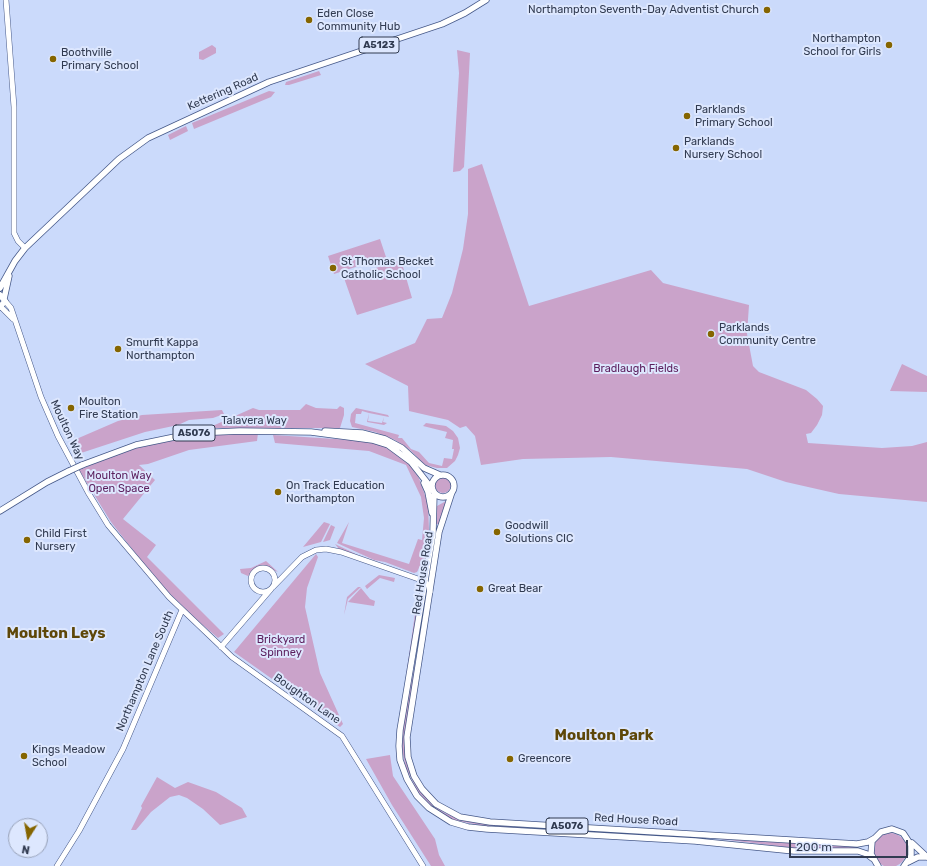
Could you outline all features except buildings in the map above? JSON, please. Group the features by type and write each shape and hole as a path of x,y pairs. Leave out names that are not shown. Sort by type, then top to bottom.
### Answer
{"main road":[{"name":"Kettering Road","path":"0,288 10,269 25,248 120,159 148,138 269,82 442,24 465,13 486,0"},
{"name":"Kettering Road","path":"0,307 7,289 10,269"},
{"name":"Talavera Way","path":"0,511 47,482 82,465 136,445 194,433 240,431 311,432 372,440 388,445 403,455 418,470 433,491"},
{"path":"311,432 356,432 386,439 402,448 424,468 440,475 447,475 453,480 454,486 452,492 443,497 433,491"},
{"path":"418,470 428,492 433,533"},
{"path":"440,475 433,481 433,533 399,739 400,760 404,773 412,790 423,803 435,813 451,822 468,827 738,844 794,851 858,851 867,854 878,866"},
{"name":"Red House Road","path":"452,492 439,532 424,637 409,720 407,752 416,781 426,795 436,804 454,814 477,820 857,844 868,842 885,830 892,829 903,833 910,842"},
{"path":"407,686 412,674 417,647 424,637"},
{"path":"696,834 701,839 728,841 738,844"},
{"path":"872,858 871,845 875,838"},
{"path":"910,842 927,857"},
{"path":"906,864 912,852 910,842"},
{"path":"906,864 918,857 927,857"}],"street":[{"path":"6,0 14,107 14,233 18,241 25,248"},
{"path":"7,289 11,308"},
{"name":"Moulton Way","path":"3,298 11,308 51,421 88,494 121,542 182,610"},
{"name":"Moulton Way","path":"0,307 15,321"},
{"path":"221,647 302,556 321,549 335,550 400,572 425,583 430,594"},
{"path":"256,606 259,597 251,583 251,577 254,572 264,568 273,573 285,574"},
{"path":"400,572 416,581 421,586 422,594"},
{"path":"256,590 264,592 272,588 275,580 273,573"},
{"path":"416,581 425,583 432,579"},
{"name":"Boughton Lane","path":"182,610 250,672 323,721 342,736 423,866"},
{"name":"Northampton Lane South","path":"57,866 79,831 123,749 182,610"}],"green space":[{"path":"212,45 216,48 216,53 203,60 199,59 199,52"},
{"path":"457,50 470,53 464,167 460,171 453,172 459,73"},
{"path":"319,71 321,75 285,85 286,82"},
{"path":"269,91 275,92 271,97 194,129 192,123"},
{"path":"186,126 188,131 170,140 168,135"},
{"name":"Bradlaugh Fields","path":"482,164 529,306 651,270 663,283 749,305 747,334 753,366 759,372 806,390 823,406 822,415 817,425 811,433 806,434 808,443 882,448 912,446 927,442 927,502 839,494 786,482 747,469 611,457 523,459 481,465 475,436 466,426 460,428 448,420 409,411 408,386 365,364 415,343 427,319 442,318 452,293 463,249 468,214 468,169"},
{"path":"380,239 386,257 334,274 328,256"},
{"path":"401,260 412,298 357,315 344,278"},
{"path":"902,364 927,376 927,392 890,391"},
{"path":"306,404 316,408 337,409 340,406 344,408 344,415 340,428 208,428 253,408 259,410 300,410"},
{"path":"356,408 388,415 389,417 362,411 361,414 356,414 355,423 399,435 398,438 402,438 411,449 419,452 429,463 442,466 444,458 452,459 454,449 452,449 453,440 445,438 447,432 423,426 426,423 446,426 453,431 458,438 460,448 458,455 455,461 447,468 437,468 425,465 410,450 395,440 375,432 352,427 350,421 351,414"},
{"path":"222,410 224,414 213,418 189,420 178,425 145,432 81,453 74,440 118,421 142,415"},
{"path":"369,413 368,421 382,423 384,417 383,422 387,423 384,425 367,422"},
{"name":"Moulton Way Open Space","path":"258,433 257,441 189,450 148,464 139,465 155,480 123,519 156,545 147,557 224,634 218,638 166,590 143,563 111,522 79,470 116,454 184,437"},
{"path":"273,435 367,441 386,447 409,464 419,478 428,504 429,531 424,573 421,575 423,567 420,566 417,572 414,573 385,562 374,560 337,543 349,522 342,543 409,564 418,539 422,540 424,518 421,497 406,465 369,451 275,443"},
{"path":"440,477 446,477 451,482 449,491 446,493 440,493 435,488 435,482"},
{"path":"448,500 439,524 436,524 437,506"},
{"path":"324,522 330,524 321,542 303,547"},
{"path":"331,525 335,527 330,540 323,542"},
{"path":"335,544 358,555 395,568 339,549"},
{"name":"Brickyard Spinney","path":"316,554 318,557 307,588 305,607 320,673 343,724 340,727 234,652"},
{"path":"266,561 278,572 264,566 257,568 248,576 241,573 240,569 251,568"},
{"path":"379,575 395,578 394,582 380,578 367,589 365,586"},
{"path":"358,587 361,587 348,599 344,615 347,597"},
{"path":"361,588 370,599 375,601 374,606 348,602"},
{"path":"416,607 418,607 401,711"},
{"path":"417,654 406,727 405,749 409,770 416,785 434,806 445,813 462,820 543,830 485,826 453,820 434,809 418,792 406,768 402,750 402,731"},
{"path":"390,755 393,776 435,839 439,855 445,866 431,866 392,805 366,759"},
{"path":"157,777 175,788 188,782 216,792 242,808 247,817 220,825 203,809 187,798 179,795 170,797 151,812 136,830 131,830 142,808 141,806"},
{"path":"561,828 664,835 663,837 556,831"},
{"path":"887,833 893,833 897,834 904,840 907,850 906,857 900,864 893,867 887,867 883,866 876,860 873,853 873,847 874,843 880,836"},
{"path":"704,837 856,846 855,849 802,849"}],"place":[{"name":"Northampton Seventh-Day Adventist Church","path":"767,10"},
{"name":"Eden Close Community Hub","path":"309,20"},
{"name":"Northampton School for Girls","path":"889,45"},
{"name":"Boothville Primary School","path":"53,59"},
{"name":"Parklands Primary School","path":"687,116"},
{"name":"Parklands Nursery School","path":"676,148"},
{"name":"St Thomas Becket Catholic School","path":"333,268"},
{"name":"Parklands Community Centre","path":"711,334"},
{"name":"Smurfit Kappa Northampton","path":"118,349"},
{"name":"Moulton Fire Station","path":"71,408"},
{"name":"On Track Education Northampton","path":"278,492"},
{"name":"Goodwill Solutions CIC","path":"497,532"},
{"name":"Child First Nursery","path":"27,540"},
{"name":"Great Bear","path":"480,589"},
{"name":"Kings Meadow School","path":"24,756"},
{"name":"Greencore","path":"510,759"}],"district":[{"name":"Moulton Leys","path":"56,634"},
{"name":"Moulton Park","path":"604,736"}]}
